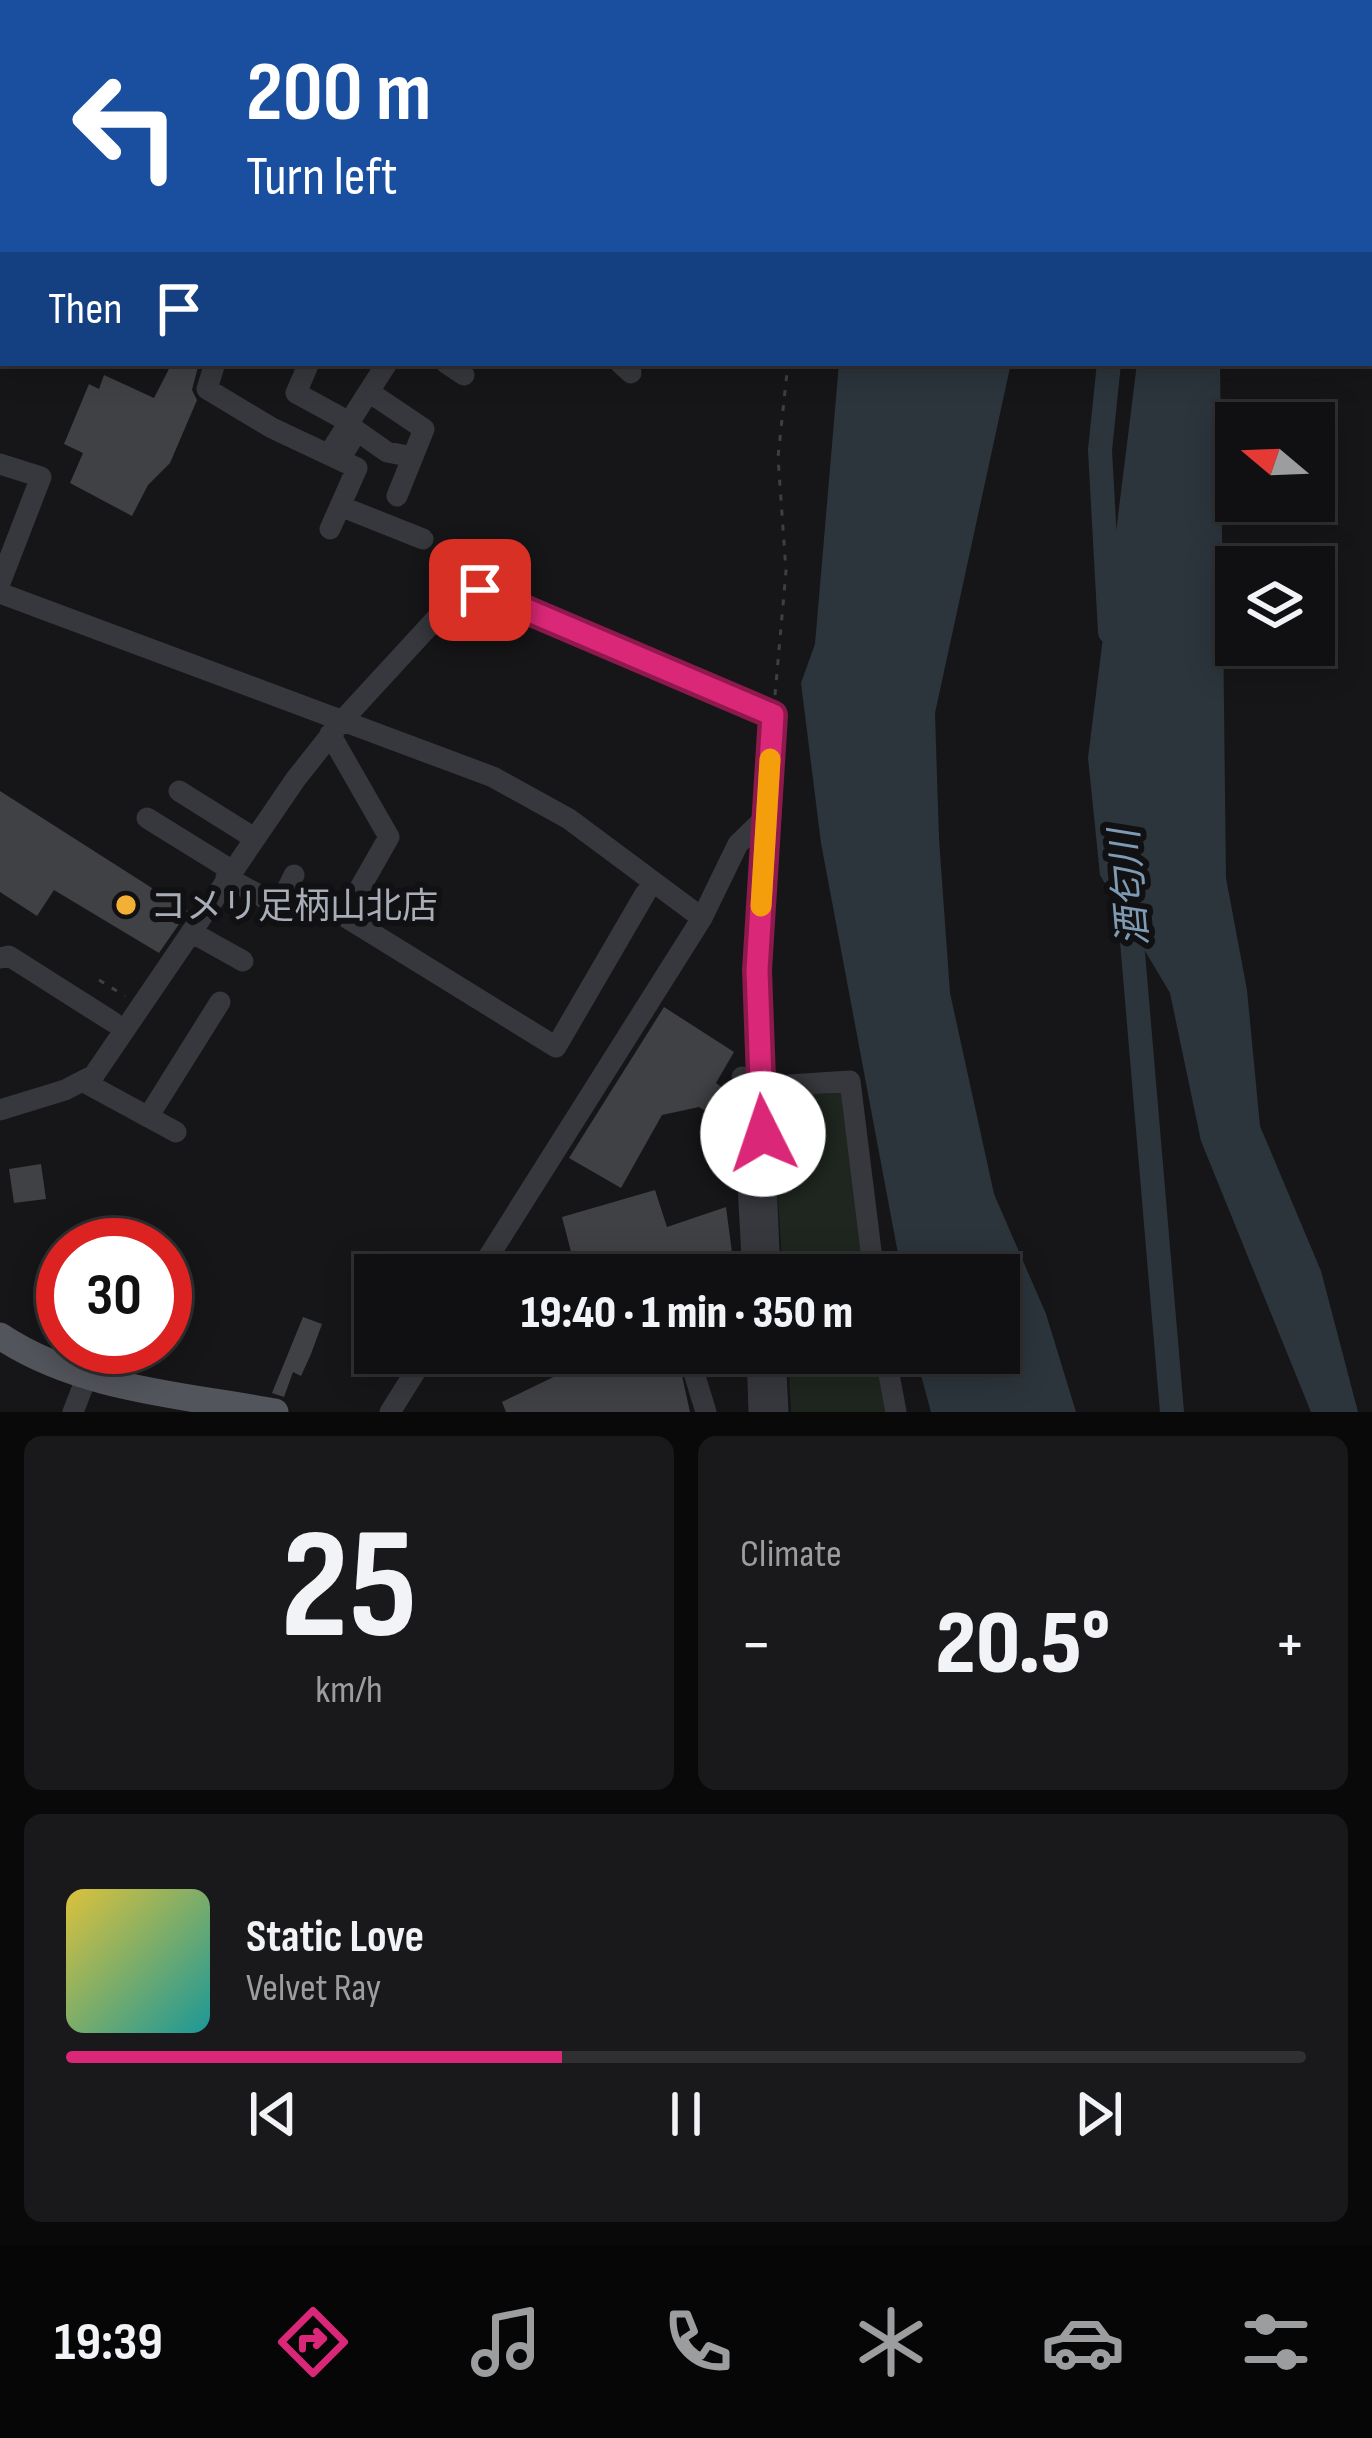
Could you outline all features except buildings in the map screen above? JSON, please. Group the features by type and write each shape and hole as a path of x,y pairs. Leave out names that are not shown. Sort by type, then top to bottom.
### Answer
{"main road":[{"path":"0,1336 49,1364 96,1378 274,1412"}],"street":[{"path":"214,366 207,389 357,468 330,529"},
{"path":"308,366 296,392 351,423"},
{"path":"334,457 385,366"},
{"path":"370,392 424,429 397,496"},
{"path":"334,457 357,431 387,452 412,457"},
{"path":"0,464 41,477 0,583"},
{"path":"340,506 423,539"},
{"path":"0,1110 84,1082 335,728 455,598 480,590 773,715 751,1082 753,1254"},
{"path":"0,593 335,728 493,777 536,798 702,918"},
{"path":"335,728 389,837 344,916 556,1047 645,894"},
{"path":"178,791 254,838"},
{"path":"490,1254 702,918 738,844 767,816"},
{"path":"147,818 279,906 294,875"},
{"path":"191,932 243,961"},
{"path":"0,958 10,956 113,1022"},
{"path":"148,1117 220,1002"},
{"path":"751,1082 850,1081 871,1254"},
{"path":"84,1082 176,1132"},
{"path":"751,1082 768,1254"},
{"path":"73,1412 98,1374"},
{"path":"390,1412 414,1374"},
{"path":"694,1374 706,1412"},
{"path":"758,1374 759,1412"},
{"path":"776,1374 778,1412"},
{"path":"888,1374 896,1412"}],"path":[{"path":"773,715 787,571 778,457 788,366"},
{"path":"99,980 142,1006"}],"shaded area":[{"path":"771,1091 846,1091 865,1254 782,1254"},
{"path":"789,1374 883,1374 890,1412 791,1412"}],"water":[{"path":"839,366 1010,366 935,713 950,993 994,1194 1020,1254 898,1254 821,843 801,683 815,644"},
{"path":"1137,366 1220,366 1220,402 1215,402 1215,522 1222,522 1222,546 1215,546 1215,666 1224,666 1226,878 1247,990 1260,1126 1321,1271 1358,1412 1311,1412 1201,1141 1170,993 1100,875 1088,758"},
{"path":"1020,1254 1046,1314 1076,1412 931,1412 921,1374 1020,1374"}],"waterway":[{"name":"酒匂川","path":"1109,366 1100,450 1110,632"},
{"name":"酒匂川","path":"1128,894 1172,1412"}],"slow traffic":[{"path":"761,906 770,759"}],"place":[{"name":"コメリ足柄山北店","path":"126,905"}],"route":[{"path":"480,590 773,715 757,970 763,1134"}]}
